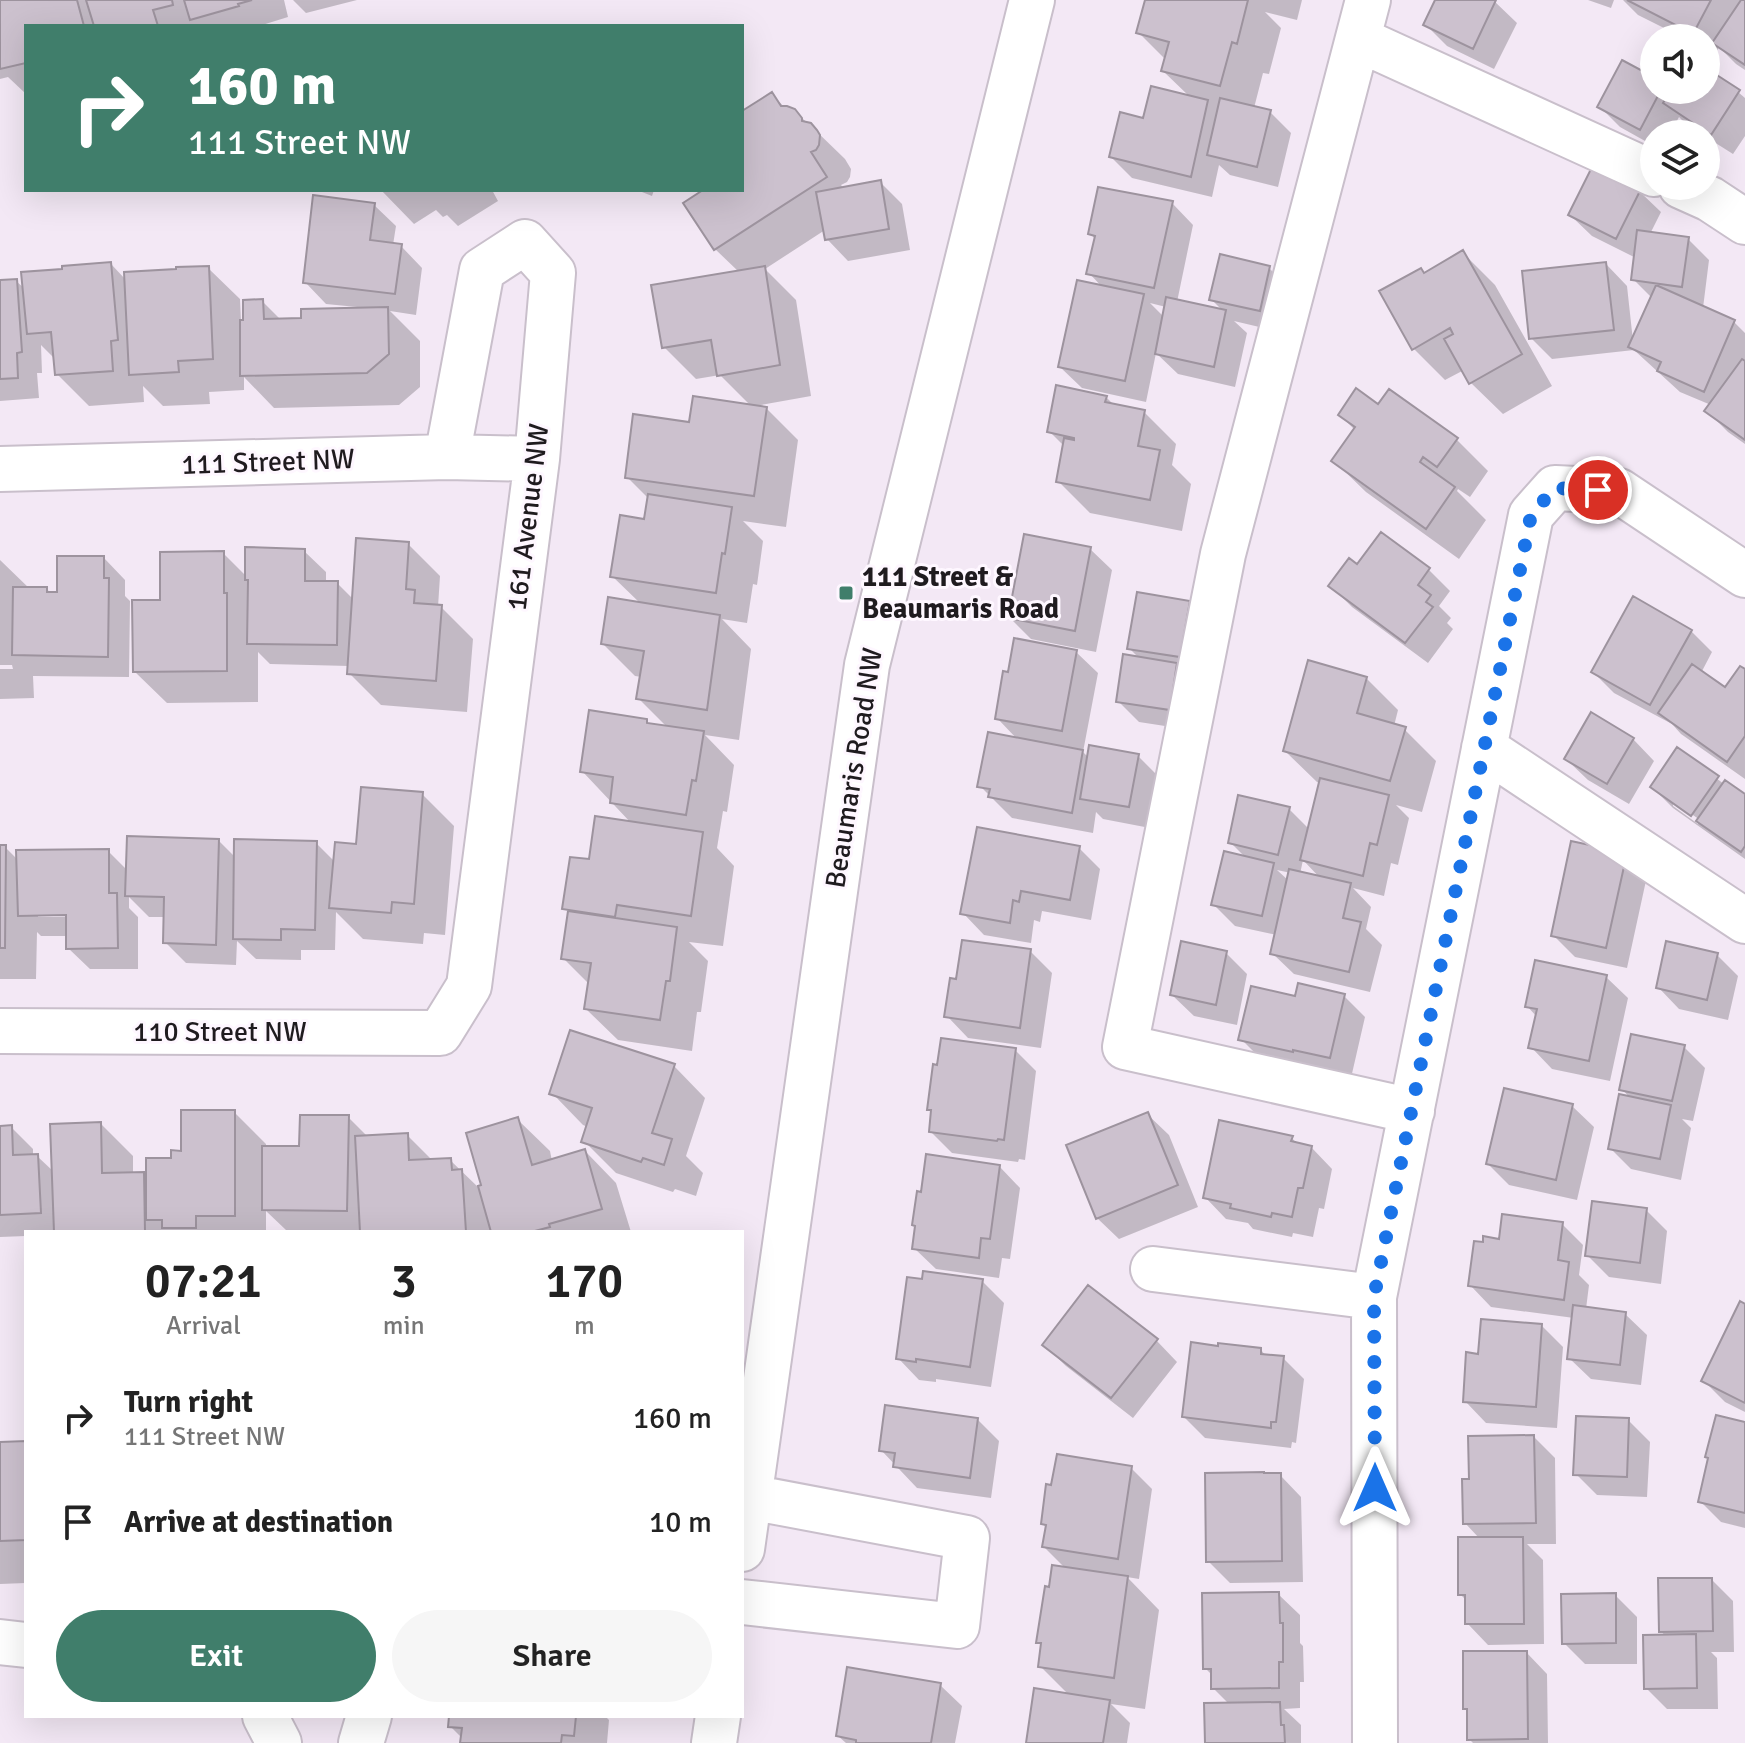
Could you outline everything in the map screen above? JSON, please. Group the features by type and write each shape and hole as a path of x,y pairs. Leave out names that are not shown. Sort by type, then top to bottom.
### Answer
{"street":[{"name":"Beaumaris Road NW","path":"744,1536 867,665 1032,0"},
{"path":"1412,1111 1125,1047 1223,554 1363,19 1640,167"},
{"path":"1712,200 1745,222"},
{"name":"161 Avenue NW","path":"440,1033 469,986 537,459 553,273 525,242 482,270 447,457"},
{"name":"111 Street NW","path":"0,469 447,457 537,459"},
{"path":"1375,1743 1374,1297 1531,515 1555,488 1619,491 1745,575"},
{"path":"1484,748 1745,921"},
{"name":"110 Street NW","path":"0,1031 440,1033"},
{"path":"1153,1269 1374,1297"},
{"path":"744,1602 957,1626 967,1538 750,1497"},
{"path":"0,1642 24,1645"},
{"path":"266,1718 279,1743"},
{"path":"361,1743 368,1718"},
{"path":"714,1743 718,1718"}],"building":[{"path":"0,0 77,0 83,24 24,24 24,63 0,69"},
{"path":"86,0 172,0 173,5 153,10 157,24 93,24"},
{"path":"184,0 252,0 190,20"},
{"path":"1145,0 1248,0 1237,44 1232,42 1220,86 1161,71 1169,42 1136,33"},
{"path":"1435,0 1496,0 1473,49 1423,25"},
{"path":"1627,0 1711,0 1698,24 1674,24"},
{"path":"1741,0 1745,0 1745,65 1720,48 1720,31"},
{"path":"1622,60 1640,70 1640,104 1654,104 1645,120 1640,120 1640,130 1597,107"},
{"path":"1720,77 1740,90 1720,121 1688,120 1664,104 1720,104"},
{"path":"1151,86 1208,100 1191,177 1109,157 1120,112 1143,118"},
{"path":"772,92 781,106 795,109 802,121 811,123 820,135 819,145 811,152 827,177 714,250 683,203 700,192 744,192 744,110"},
{"path":"1220,98 1271,110 1257,167 1207,155"},
{"path":"1593,165 1640,188 1616,239 1568,215"},
{"path":"881,180 889,229 825,240 816,192"},
{"path":"1098,187 1173,201 1154,288 1086,274 1095,236 1088,234"},
{"path":"313,195 375,203 370,240 402,244 395,294 303,283"},
{"path":"1637,230 1689,237 1682,287 1631,280"},
{"path":"1463,250 1522,354 1469,384 1444,339 1453,334 1450,328 1412,350 1379,291 1421,268 1424,273"},
{"path":"1220,254 1270,266 1260,311 1209,300"},
{"path":"111,262 118,340 111,341 113,371 55,375 51,332 27,334 21,272"},
{"path":"1606,262 1614,330 1529,339 1522,271"},
{"path":"209,266 213,359 178,361 179,372 129,375 124,272"},
{"path":"765,266 780,365 717,376 711,340 662,348 651,285"},
{"path":"17,279 22,352 17,353 18,378 0,379 0,280"},
{"path":"1077,280 1144,294 1125,381 1058,367"},
{"path":"1656,285 1735,320 1704,392 1657,371 1661,362 1628,347"},
{"path":"1166,297 1226,310 1214,367 1155,354"},
{"path":"263,299 264,319 301,318 301,309 388,307 389,354 367,373 240,376 243,300"},
{"path":"1742,359 1745,361 1745,440 1704,411"},
{"path":"1056,385 1107,396 1105,402 1145,410 1138,446 1160,450 1150,500 1056,482 1064,438 1074,438 1047,432"},
{"path":"1356,388 1378,404 1389,389 1458,438 1437,467 1423,457 1420,462 1455,487 1426,529 1331,461 1355,427 1338,415"},
{"path":"693,396 767,407 754,496 625,478 633,414 689,422"},
{"path":"648,494 732,507 716,593 610,577 620,515 644,519"},
{"path":"1381,532 1430,568 1418,585 1431,595 1426,602 1433,607 1405,643 1328,586 1349,558 1357,564"},
{"path":"1024,534 1091,547 1075,631 1008,618"},
{"path":"356,538 409,542 406,589 415,590 414,603 442,605 436,681 347,674"},
{"path":"245,547 305,549 305,581 338,581 337,645 247,644"},
{"path":"224,551 227,671 133,672 132,600 160,600 160,552"},
{"path":"57,556 104,556 104,578 109,578 108,657 12,655 13,587 47,587 47,592 57,592"},
{"path":"1137,592 1190,601 1180,657 1127,649"},
{"path":"1633,596 1692,630 1650,705 1591,672"},
{"path":"608,597 720,615 707,710 636,699 644,651 601,644"},
{"path":"1014,638 1077,650 1062,731 995,719 1003,671 1008,672"},
{"path":"1123,654 1177,663 1170,710 1116,702"},
{"path":"1308,660 1367,677 1357,713 1406,727 1390,781 1283,751"},
{"path":"1692,664 1725,687 1740,666 1745,669 1745,736 1727,762 1658,713"},
{"path":"589,710 704,731 696,781 692,780 686,815 610,803 613,777 580,772"},
{"path":"1591,712 1634,738 1607,784 1564,759"},
{"path":"988,732 1083,750 1072,813 988,797 990,789 977,787"},
{"path":"1089,745 1139,754 1129,807 1080,799"},
{"path":"1677,747 1719,776 1691,816 1650,787"},
{"path":"1320,778 1389,795 1377,845 1370,843 1363,876 1300,860"},
{"path":"1725,780 1745,794 1745,846 1741,852 1696,821"},
{"path":"361,787 423,792 414,904 392,902 391,913 329,908 335,842 356,844"},
{"path":"1238,795 1290,807 1278,855 1228,843"},
{"path":"595,816 703,832 691,916 617,905 615,917 562,909 570,857 589,859"},
{"path":"977,827 1080,846 1070,900 1021,891 1019,902 1013,900 1010,923 960,914"},
{"path":"127,836 219,839 216,945 163,943 164,897 125,896"},
{"path":"234,839 317,841 315,930 281,929 281,940 233,939"},
{"path":"1571,841 1627,853 1606,948 1551,936"},
{"path":"0,845 6,845 5,948 0,948"},
{"path":"109,849 109,893 117,893 118,948 66,949 66,915 18,916 16,850"},
{"path":"1224,851 1274,863 1262,916 1211,905"},
{"path":"1289,869 1351,883 1343,918 1361,922 1349,972 1270,954"},
{"path":"568,911 677,927 670,981 666,981 660,1020 584,1009 591,963 561,959"},
{"path":"962,940 1031,949 1020,1028 944,1017 950,978 956,979"},
{"path":"1181,941 1227,951 1216,1005 1170,995"},
{"path":"1666,941 1718,953 1707,1000 1656,988"},
{"path":"1535,960 1607,975 1589,1061 1528,1048 1537,1009 1525,1007"},
{"path":"1298,983 1345,994 1330,1058 1238,1040 1251,986 1295,996"},
{"path":"570,1030 675,1064 652,1133 672,1139 664,1165 643,1158 641,1162 581,1142 592,1108 549,1094"},
{"path":"1631,1034 1685,1045 1672,1101 1619,1090"},
{"path":"941,1038 1016,1048 1004,1140 929,1132 931,1110 927,1110 933,1064 937,1065"},
{"path":"1504,1088 1573,1104 1556,1180 1486,1164"},
{"path":"1619,1094 1671,1105 1660,1159 1608,1149"},
{"path":"181,1110 235,1110 235,1216 196,1216 196,1228 162,1228 162,1220 146,1220 146,1158 171,1158 171,1150 181,1151"},
{"path":"1148,1112 1178,1185 1096,1219 1066,1145"},
{"path":"300,1115 349,1115 347,1211 262,1210 262,1146 299,1146"},
{"path":"518,1117 532,1165 585,1149 602,1209 549,1224 550,1227 539,1230 490,1230 466,1133"},
{"path":"1219,1120 1293,1136 1291,1141 1312,1146 1303,1188 1298,1188 1292,1217 1272,1213 1271,1217 1203,1198"},
{"path":"101,1122 102,1173 144,1172 145,1230 54,1230 50,1124"},
{"path":"12,1125 13,1155 38,1154 41,1213 0,1215 0,1126"},
{"path":"408,1133 409,1160 451,1158 452,1170 462,1169 466,1230 360,1230 355,1136"},
{"path":"926,1154 1000,1165 990,1239 981,1238 979,1258 912,1249 917,1191 921,1192"},
{"path":"1592,1201 1647,1208 1640,1263 1585,1256"},
{"path":"1502,1214 1563,1222 1558,1260 1569,1262 1564,1300 1468,1286 1474,1241 1483,1242 1483,1236 1499,1239"},
{"path":"923,1271 983,1279 970,1367 896,1359 907,1277 922,1279"},
{"path":"1088,1285 1158,1339 1111,1398 1042,1345"},
{"path":"1740,1301 1745,1304 1745,1403 1701,1381"},
{"path":"1573,1305 1626,1312 1620,1365 1567,1359"},
{"path":"1481,1319 1542,1324 1536,1407 1463,1402 1466,1352 1478,1354"},
{"path":"1191,1342 1261,1348 1261,1354 1284,1356 1276,1422 1271,1422 1271,1428 1182,1417"},
{"path":"885,1405 978,1418 970,1478 893,1467 895,1453 879,1451"},
{"path":"1716,1415 1745,1422 1745,1513 1698,1502"},
{"path":"1576,1416 1629,1418 1627,1477 1573,1475"},
{"path":"1534,1435 1536,1523 1463,1524 1462,1479 1469,1479 1468,1436"},
{"path":"24,1441 24,1540 0,1541 0,1442"},
{"path":"1057,1454 1132,1466 1118,1559 1042,1547 1046,1525 1041,1524 1046,1484 1051,1485"},
{"path":"1205,1473 1281,1473 1282,1561 1206,1562"},
{"path":"1458,1537 1523,1537 1524,1624 1465,1624 1465,1595 1458,1595"},
{"path":"1052,1565 1128,1576 1114,1678 1038,1667 1041,1643 1036,1643 1045,1586 1049,1587"},
{"path":"1658,1578 1712,1578 1713,1631 1659,1632"},
{"path":"1279,1592 1283,1662 1279,1662 1279,1688 1211,1689 1211,1669 1203,1669 1202,1593"},
{"path":"1616,1593 1616,1643 1562,1644 1561,1594"},
{"path":"1696,1634 1697,1688 1644,1689 1643,1635"},
{"path":"1463,1651 1527,1651 1528,1739 1467,1740 1467,1709 1463,1709"},
{"path":"847,1667 941,1683 931,1743 856,1743 856,1740 836,1736"},
{"path":"1034,1688 1110,1700 1103,1743 1026,1743"},
{"path":"1280,1702 1285,1743 1205,1743 1204,1703"},
{"path":"449,1718 576,1718 574,1736 562,1735 561,1743 460,1743 462,1728 448,1727"}],"place":[{"name":"111 Street & Beaumaris Road","path":"846,593"}],"route":[{"path":"1375,1488 1374,1297 1531,515 1555,488 1598,490"}]}
